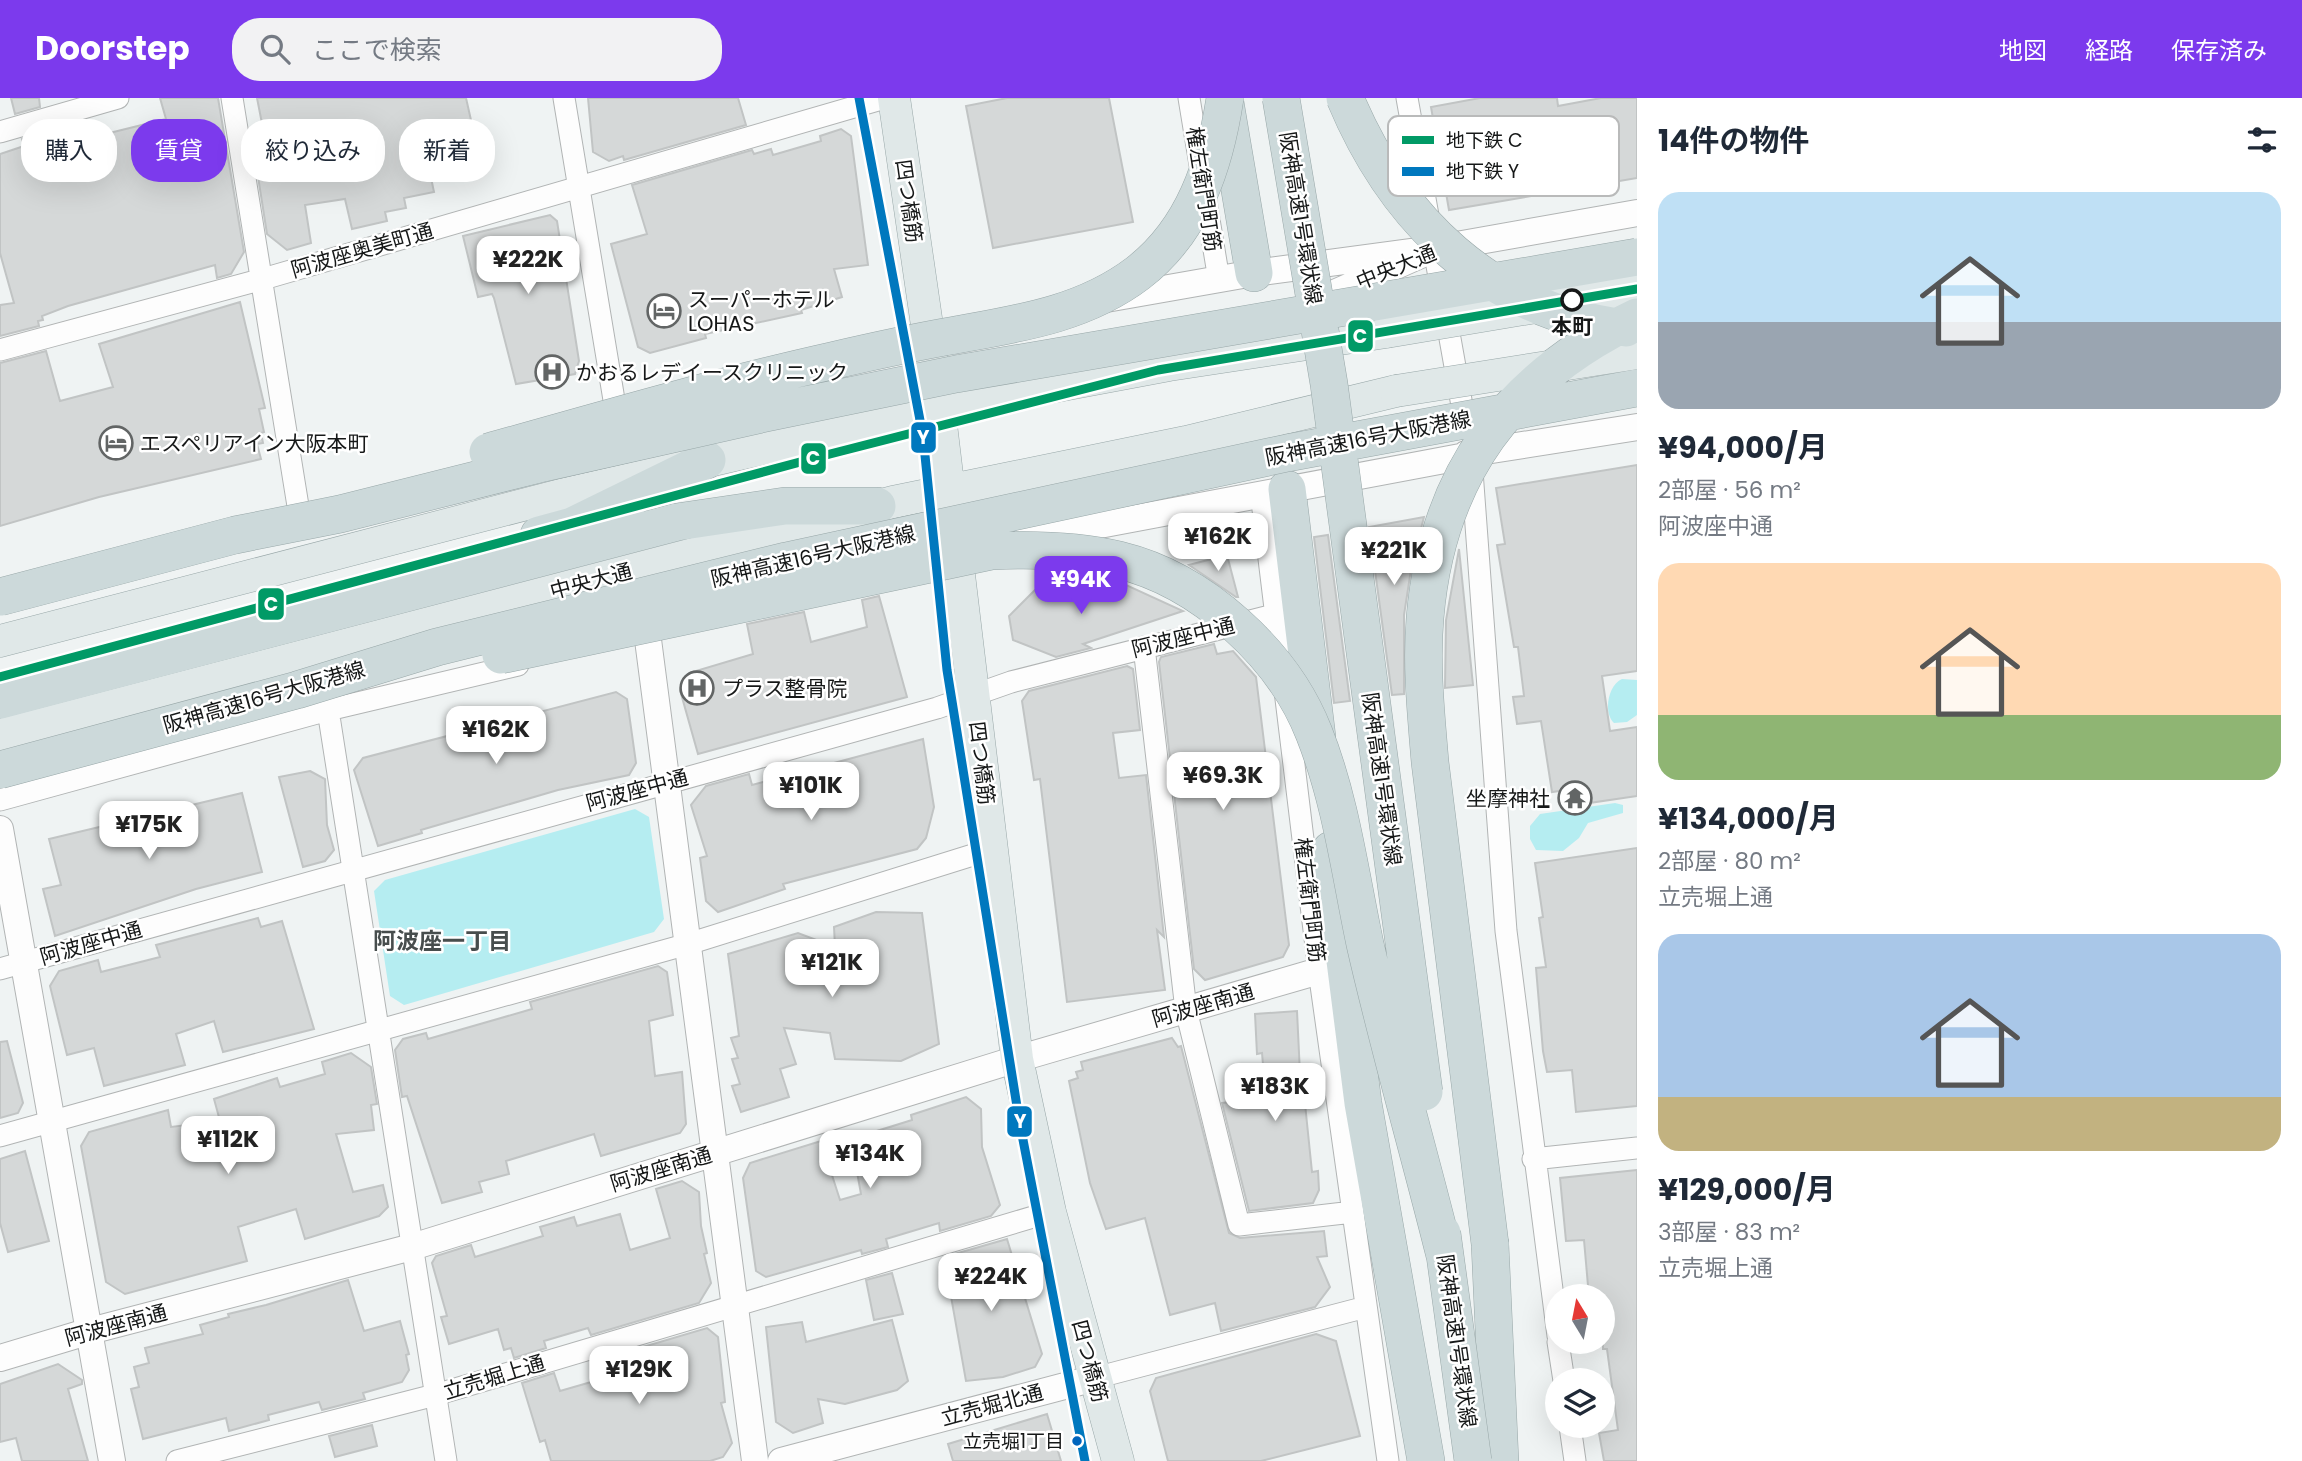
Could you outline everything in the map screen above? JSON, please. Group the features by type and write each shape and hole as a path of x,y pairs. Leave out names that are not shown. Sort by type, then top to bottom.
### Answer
{"highway":[{"path":"1225,98 1254,273"},
{"path":"235,535 355,489 682,397 842,358 1037,318 1084,305 1139,272 1170,241 1184,222 1197,199 1216,151 1225,98"},
{"name":"阪神高速1号環状線","path":"1281,98 1329,384 1473,1461"},
{"path":"1345,98 1358,130 1388,180"},
{"path":"1399,196 1450,252 1477,272 1551,310 1591,324 1637,329"},
{"path":"0,597 235,535 340,514 539,464 766,413 956,374 1637,257"},
{"path":"1500,1461 1490,1244 1429,748 1424,645 1431,568 1445,515 1465,472 1485,436 1509,406 1565,357 1637,317"},
{"name":"阪神高速16号大阪港線","path":"0,770 297,690 437,646 851,546 1273,456 1637,387"},
{"path":"0,700 575,537 708,460"},
{"path":"1274,491 1296,561 1363,1103 1426,1461"},
{"path":"0,675 575,537 785,506 877,506"},
{"path":"297,690 441,667 992,551 1029,549 1082,553 1122,561 1160,576 1222,613 1251,638 1274,663 1314,731 1339,810 1366,944 1445,1256"}],"main road":[{"name":"四つ橋筋","path":"894,98 939,408 954,553 1017,1059 1050,1212 1118,1461"},
{"name":"中央大通","path":"0,641 363,545 708,460 939,408 1169,365 1637,290"},
{"name":"中央大通","path":"0,736 947,489 1186,442 1396,391 1637,353"}],"street":[{"path":"0,132 118,98"},
{"path":"232,98 298,506"},
{"path":"564,98 618,425"},
{"name":"阿波座奥美町通","path":"0,350 263,279 885,98"},
{"name":"権左衛門町筋","path":"1189,98 1219,280"},
{"path":"1407,98 1410,116"},
{"path":"1425,196 1471,454 1506,931 1551,1284"},
{"name":"中央大通","path":"1169,365 1434,249 1637,213"},
{"path":"0,582 854,365 928,329 1254,273 1434,249"},
{"name":"中央大通","path":"1186,442 1471,454 1637,427"},
{"path":"0,800 328,710 648,634 954,553 1471,454"},
{"name":"権左衛門町筋","path":"1274,491 1274,615 1319,971 1388,1461"},
{"path":"638,569 668,781 755,1461"},
{"name":"阿波座中通","path":"13,965 352,868 937,708 1011,681 1274,615"},
{"path":"1144,647 1186,1010 1240,1225 1353,1212"},
{"path":"328,710 446,1461"},
{"path":"0,829 13,965 53,1121 112,1461"},
{"path":"0,1136 688,944 992,849"},
{"name":"阿波座南通","path":"0,1358 90,1331 412,1247 1017,1059 1319,971"},
{"path":"1533,1159 1637,1149"},
{"name":"立売堀上通","path":"177,1461 435,1395 734,1303 1050,1212"},
{"name":"立売堀北通","path":"781,1461 1366,1307"},
{"path":"1572,1438 1575,1461"}],"shaded area":[{"path":"1622,679 1637,680 1637,715 1627,722 1614,723 1608,706 1610,693"},
{"path":"1615,803 1623,805 1623,813 1588,823 1579,838 1563,851 1536,850 1530,839 1530,826 1540,814"},
{"path":"635,809 649,817 664,919 654,932 404,1005 390,996 374,891 385,880"}],"building":[{"path":"11,98 39,98 40,107 15,114"},
{"path":"160,98 218,98 222,119 166,119"},
{"path":"257,98 466,98 471,119 399,119 399,182 432,182 434,192 404,198 406,208 385,212 387,221 352,229 345,199 305,205 311,243 287,250 267,234 259,182 385,182 385,119 261,119"},
{"path":"588,98 738,98 746,125 624,160 623,156 609,161 593,152"},
{"path":"1007,98 1109,98 1133,222 993,248 966,106"},
{"path":"1480,98 1557,98 1558,106 1601,98 1637,98 1637,178 1619,181 1619,116 1433,116 1431,107"},
{"path":"131,128 131,182 227,182 227,151 244,252 231,274 217,278 215,265 68,306 42,316 43,320 38,321 39,326 0,336 0,305 14,303 0,253 0,154 21,147 21,182 117,182 117,131"},
{"path":"841,129 851,136 868,265 834,269 842,297 801,310 802,313 705,334 706,338 650,353 638,347 611,244 647,234 632,185 752,150 754,154 771,149 773,155 821,141 820,136"},
{"path":"1447,196 1531,196 1449,210"},
{"path":"550,215 557,221 579,361 575,374 516,384 494,298 492,294 478,297 463,236"},
{"path":"240,302 265,408 259,409 264,432 261,433 263,443 257,444 261,459 99,497 0,526 0,363 46,351 60,401 113,387 99,344"},
{"path":"1637,465 1637,671 1602,676 1610,731 1637,727 1637,796 1589,803 1586,787 1552,792 1541,721 1517,724 1513,697 1524,696 1518,647 1514,647 1497,545 1505,544 1496,488"},
{"path":"1424,517 1412,563 1404,615 1404,694 1392,695 1369,527"},
{"path":"1328,535 1350,701 1334,703 1314,537"},
{"path":"1459,549 1473,685 1445,688 1446,620"},
{"path":"1227,555 1238,597 1189,565"},
{"path":"1086,578 1090,596 1124,584 1183,611 1083,644 1091,648 1056,657 1013,640 1009,616 1037,588"},
{"path":"879,596 907,697 698,754 680,690 689,673 753,654 747,624 804,612 811,642 867,627 862,600"},
{"path":"1214,644 1217,654 1233,651 1256,677 1289,945 1283,957 1205,980 1194,969 1159,662 1161,657"},
{"path":"1127,666 1133,669 1140,730 1113,733 1119,778 1146,775 1164,937 1157,930 1165,990 1067,1002 1040,779 1034,780 1022,701 1029,691"},
{"path":"616,692 627,699 636,763 629,775 558,790 421,830 422,833 378,846 354,770 363,758"},
{"path":"923,739 934,807 926,838 917,849 783,884 785,889 718,912 706,901 700,858 707,856 691,805 706,786 749,774 752,785"},
{"path":"310,771 325,779 327,825 334,850 325,861 303,867 279,777"},
{"path":"242,793 262,872 196,889 55,936 43,889 61,885 49,839"},
{"path":"1637,848 1637,1106 1576,1112 1572,1070 1547,1072 1543,1051 1536,968 1546,967 1539,918 1543,917 1535,863"},
{"path":"876,912 922,913 939,1044 901,1061 835,1059 830,1033 784,1028 796,1064 780,1069 789,1097 741,1112 732,1086 740,1084 732,1059 738,1058 731,1038 739,1036 728,954 798,933 835,947 834,927"},
{"path":"258,918 261,927 282,921 314,1029 223,1052 214,1021 176,1034 185,1065 104,1086 94,1048 67,1055 50,986 59,971 98,960 101,972 160,957 156,945"},
{"path":"658,966 667,972 673,1015 649,1021 655,1076 682,1072 686,1124 680,1133 601,1156 594,1134 506,1161 509,1174 479,1182 482,1192 442,1203 407,1096 402,1097 395,1050 403,1039 426,1033 428,1039 532,1009 530,1002"},
{"path":"1297,1011 1301,1095 1304,1094 1312,1172 1318,1171 1319,1190 1313,1203 1249,1211 1222,1103 1266,1099 1262,1053 1257,1054 1255,1014"},
{"path":"1172,1038 1178,1047 1181,1046 1229,1233 1240,1238 1324,1231 1327,1256 1317,1257 1330,1287 1315,1307 1221,1331 1215,1303 1170,1315 1145,1218 1106,1229 1090,1183 1069,1081 1078,1078 1076,1072 1083,1070 1081,1062"},
{"path":"7,1041 23,1103 18,1113 0,1118 0,1042"},
{"path":"351,1053 371,1067 377,1104 371,1105 374,1130 336,1134 353,1192 383,1185 388,1207 379,1216 305,1239 296,1209 238,1227 247,1261 125,1294 106,1282 81,1146 89,1132 168,1110 171,1127 220,1121 214,1099 277,1078 280,1087 325,1074 322,1062"},
{"path":"966,1097 981,1109 982,1147 1000,1205 991,1216 940,1231 939,1223 886,1239 888,1247 862,1254 861,1250 766,1277 756,1271 743,1178 750,1163 821,1141 840,1200 861,1194 851,1139 912,1120 911,1115"},
{"path":"25,1151 49,1241 8,1252 0,1223 0,1159"},
{"path":"1637,1170 1637,1461 1604,1461 1600,1438 1615,1438 1615,1430 1618,1430 1615,1368 1610,1368 1608,1354 1615,1354 1615,1284 1588,1284 1584,1240 1566,1241 1560,1178"},
{"path":"682,1181 699,1192 701,1226 707,1253 704,1254 711,1283 699,1303 591,1335 588,1328 544,1341 546,1348 514,1358 511,1348 504,1350 498,1329 449,1344 441,1317 447,1316 432,1263 436,1256 471,1245 475,1257 543,1236 540,1227 574,1217 577,1226 620,1214 630,1250 670,1238 656,1189"},
{"path":"1007,1239 1042,1354 1035,1367 1003,1377 966,1381 944,1257"},
{"path":"892,1273 903,1314 874,1320 866,1280"},
{"path":"348,1280 364,1331 400,1321 409,1354 406,1355 409,1370 402,1382 363,1393 365,1399 322,1410 319,1402 268,1415 269,1420 229,1431 226,1418 143,1439 131,1389 139,1387 134,1367 149,1363 145,1348 203,1334 200,1325 229,1317 228,1314"},
{"path":"892,1320 908,1381 897,1390 845,1404 818,1399 823,1423 793,1433 776,1422 766,1327 802,1322 806,1342"},
{"path":"707,1328 718,1337 725,1402 721,1403 732,1443 723,1457 710,1461 551,1461 545,1440 540,1442 522,1383 554,1373 560,1391 605,1378 599,1360"},
{"path":"1316,1334 1336,1341 1360,1436 1261,1461 1168,1461 1150,1391 1156,1378"},
{"path":"58,1364 82,1380 82,1384 68,1389 88,1461 22,1461 16,1438 0,1442 0,1384"},
{"path":"1047,1414 1061,1461 953,1461 948,1444"},
{"path":"372,1425 377,1446 335,1457 329,1436"}],"metro line":[{"name":"Y","path":"859,98 923,436 947,670 1019,1119 1085,1461"},
{"name":"C","path":"0,677 830,454 1158,370 1637,289"}],"place":[{"name":"本町","path":"1572,300"},
{"name":"スーパーホテル LOHAS","path":"664,311"},
{"name":"かおるレデイースクリニック","path":"552,372"},
{"name":"エスペリアイン大阪本町","path":"116,443"},
{"name":"プラス整骨院","path":"697,688"},
{"name":"坐摩神社","path":"1575,798"},
{"name":"立売堀1丁目","path":"1077,1441"}],"district":[{"name":"阿波座一丁目","path":"442,941"}]}
